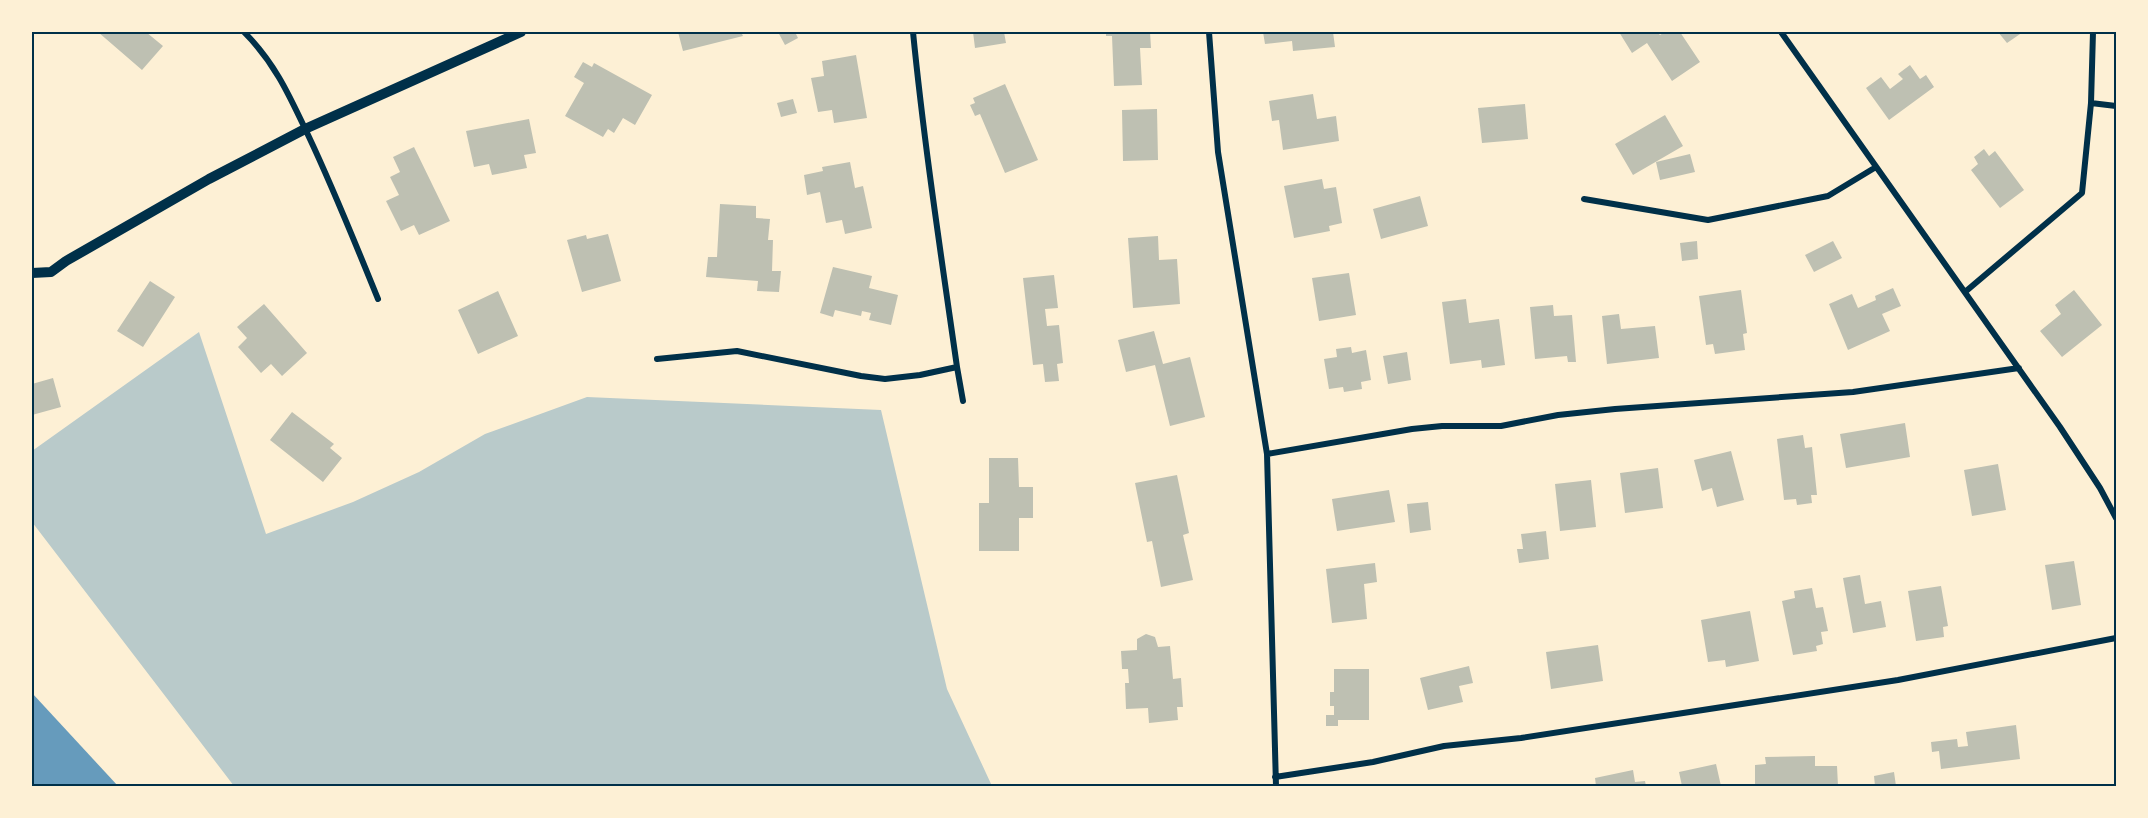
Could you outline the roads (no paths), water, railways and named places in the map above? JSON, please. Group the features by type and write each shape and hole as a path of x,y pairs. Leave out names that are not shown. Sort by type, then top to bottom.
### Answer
{"street":[{"path":"244,32 274,67 332,185 378,299"},
{"path":"32,273 51,272 66,261 200,184 305,129 521,32"},
{"path":"913,32 921,107 963,401"},
{"path":"1209,32 1218,152 1267,454 1276,786"},
{"path":"1781,32 2019,368 2100,488 2116,518"},
{"path":"1965,292 2082,193 2091,103 2093,32"},
{"path":"2091,103 2116,106"},
{"path":"1584,199 1708,220 1828,196 1876,167"},
{"path":"657,359 737,351 885,379 920,375 957,367"},
{"path":"1267,454 1432,427 1501,426 1547,417 1616,409 1853,392 2019,368"},
{"path":"1275,777 1373,762 1444,746 1521,738 1898,680 2116,638"}],"water":[{"path":"32,693 118,786 32,786"}]}
